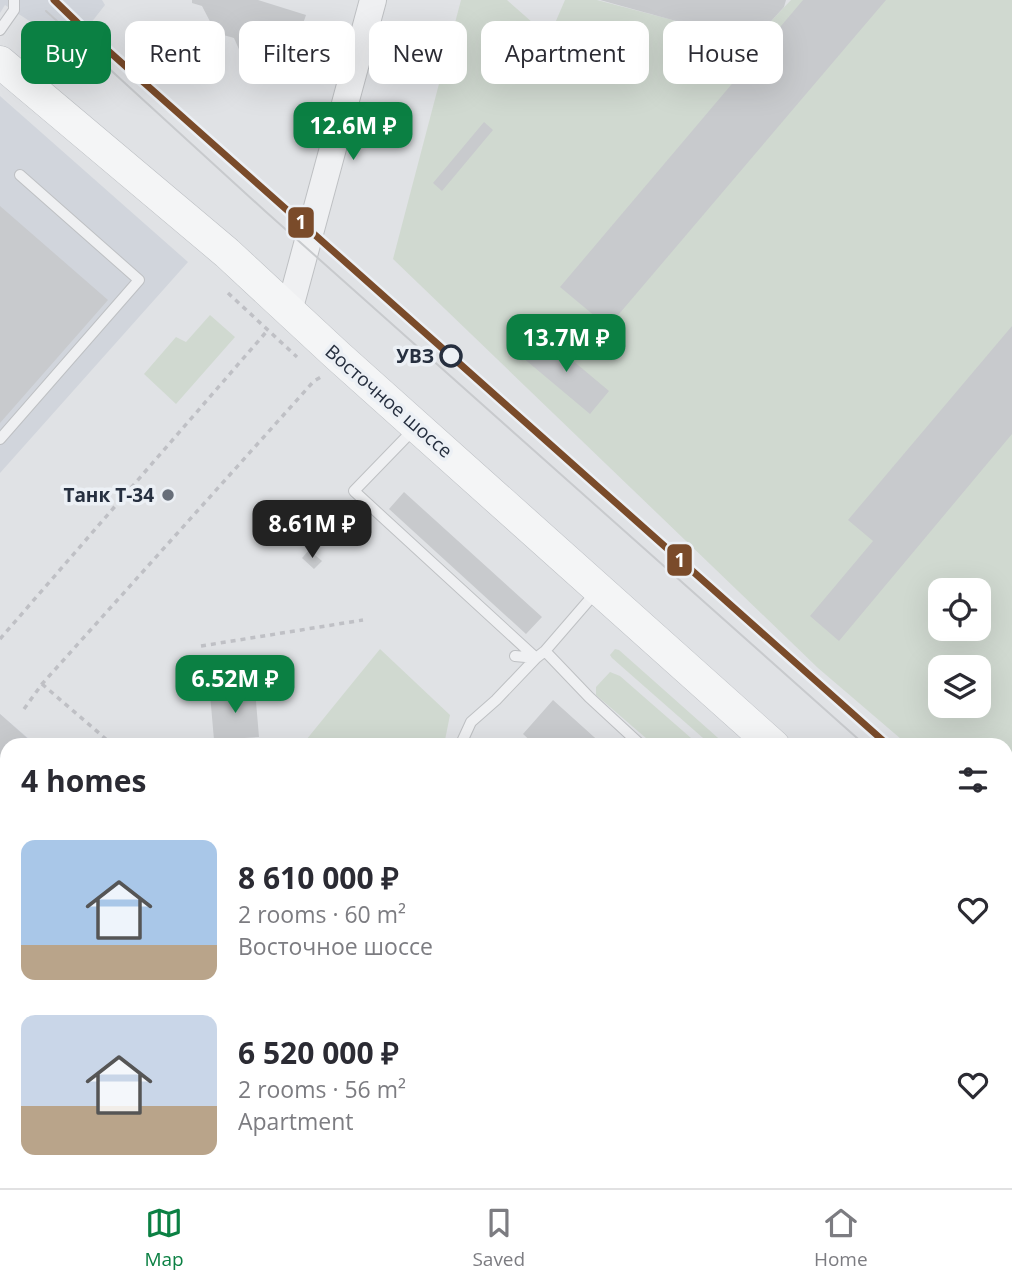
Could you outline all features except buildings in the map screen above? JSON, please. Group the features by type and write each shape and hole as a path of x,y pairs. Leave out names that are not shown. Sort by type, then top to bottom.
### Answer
{"main road":[{"name":"Восточное шоссе","path":"0,62 227,253 278,321 418,425 765,738"}],"street":[{"path":"278,321 373,0"}],"lane":[{"path":"0,30 14,10 14,0"},
{"path":"0,439 139,280 20,175"},
{"path":"418,425 351,494 540,654 633,738"},
{"path":"464,738 471,722 496,700 598,590"},
{"path":"515,656 540,654"}],"path":[{"path":"228,293 278,321 303,362"},
{"path":"0,639 278,321"},
{"path":"24,709 42,684 314,381 321,377 312,369"},
{"path":"201,646 363,620"},
{"path":"42,684 105,738"}],"shaded area":[{"path":"0,0 102,0 105,5 92,21 29,21 5,5 0,13"},
{"path":"461,0 507,0 531,21 481,21 481,84 649,84 649,21 556,21 565,0 597,0 676,21 663,21 663,84 783,84 783,21 771,21 791,0 1012,0 1012,738 900,738 818,668 393,259 439,84 467,84 467,21 455,21"},
{"path":"0,96 188,262 0,473"},
{"path":"210,315 235,337 176,404 144,374 176,337 186,342"},
{"path":"380,649 450,715 445,738 308,738"},
{"path":"615,649 619,650 718,738 703,738 610,655"},
{"path":"610,672 620,676 691,738 646,738 596,695 596,687"},
{"path":"0,714 28,738 0,738"}],"tram line":[{"path":"46,11 265,211 857,738"}],"transit line":[{"name":"1","path":"54,0 880,738"}],"place":[{"name":"УВЗ","path":"451,356"},
{"name":"Танк Т-34","path":"168,495"}]}
